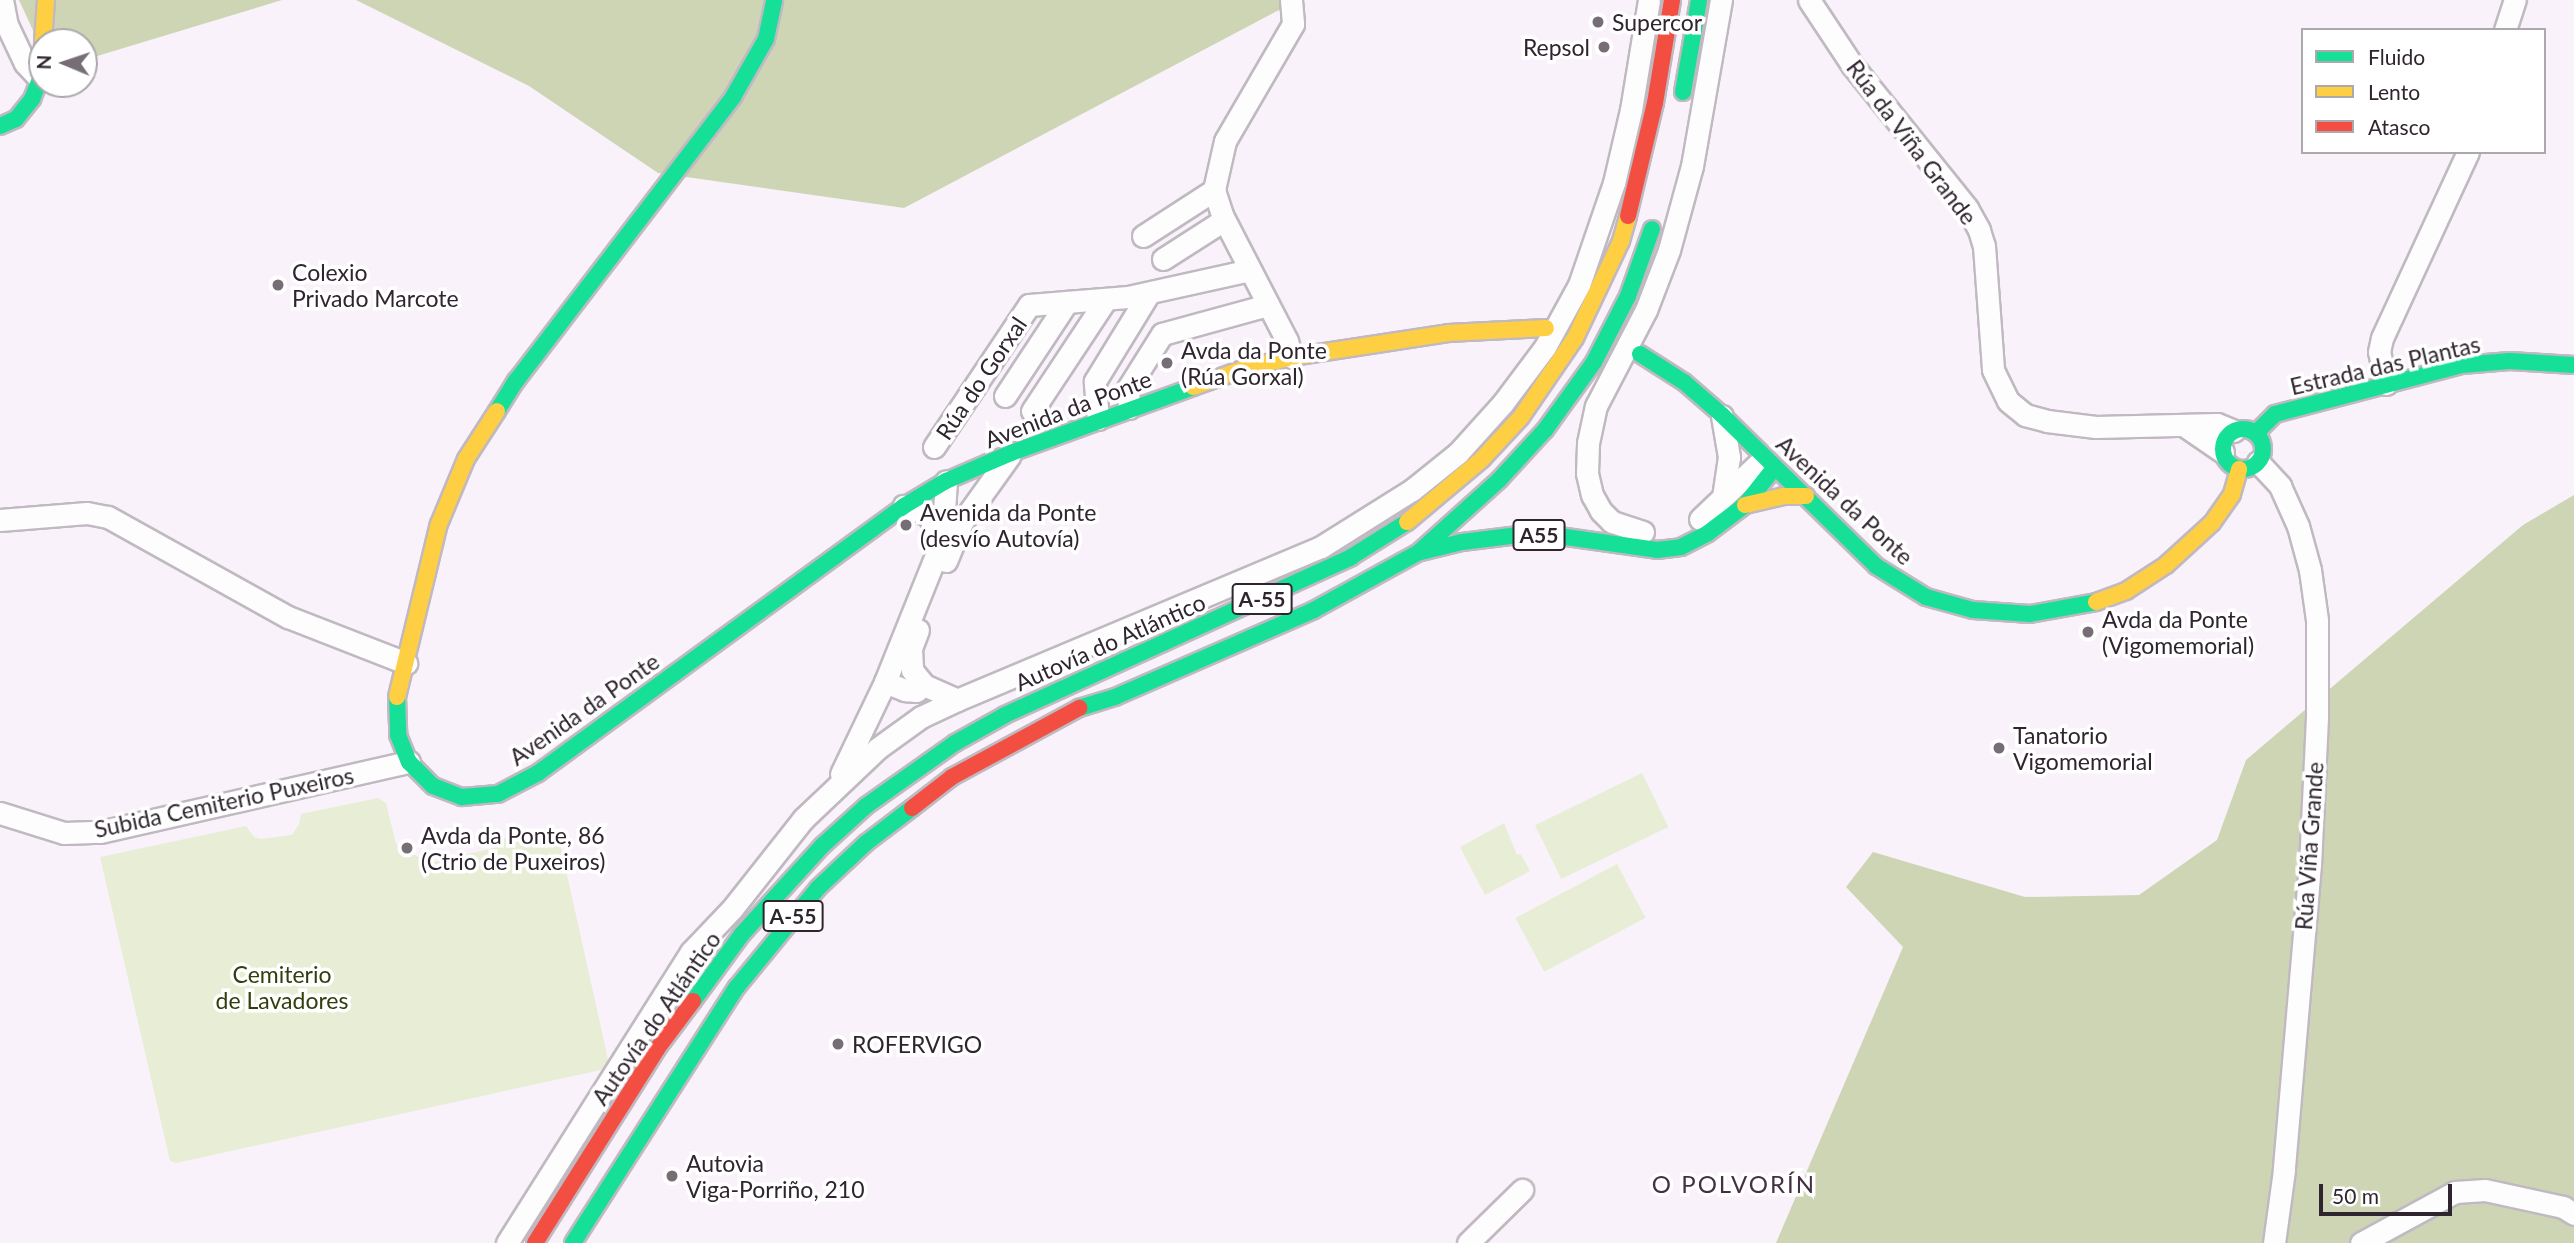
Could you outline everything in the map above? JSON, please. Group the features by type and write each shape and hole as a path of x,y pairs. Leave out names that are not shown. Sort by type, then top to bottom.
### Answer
{"main road":[{"path":"44,28 46,0"},
{"name":"Avenida da Ponte","path":"774,0 766,39 733,97 516,381 466,459 439,524 396,701 398,735 409,762 433,786 462,797 498,794 538,773 904,506 946,481 1011,453 1098,419 1246,368 1292,357 1448,333 1546,328"},
{"name":"Autovía do Atlántico","path":"535,1243 657,1049 742,934 784,885 866,806 907,775 1004,715 1067,684 1290,587 1351,556 1403,525 1482,459 1521,417 1576,338 1605,278 1637,187 1655,103 1672,0"},
{"path":"1680,108 1699,0"},
{"path":"0,127 16,119 30,98"},
{"name":"Autovía do Atlántico","path":"573,1243 737,987 810,897 866,843 933,790 1009,744 1074,710 1115,697 1314,610 1419,552 1499,480 1545,430 1594,362 1628,296 1658,208"},
{"name":"Avenida da Ponte","path":"1640,354 1684,382 1722,415 1876,566 1903,585 1951,606 1998,614 2030,614 2086,607 2126,591 2157,572 2212,523 2249,466"},
{"name":"Estrada das Plantas","path":"2256,433 2275,414 2462,365 2546,361 2574,365"},
{"path":"1571,435 1596,406"},
{"path":"2246,429 2256,433 2263,447 2249,466 2226,459 2223,452 2228,436 2234,431 2246,429"},
{"name":"A55","path":"1419,552 1462,542 1552,535 1657,550 1681,547 1708,533 1745,505 1770,462"},
{"path":"1745,505 1783,496 1806,496"},
{"path":"1462,542 1488,520"},
{"path":"657,1049 677,1002 732,909"}],"street":[{"path":"2,0 7,25 28,66"},
{"path":"1291,0 1293,24 1225,141 1214,190 1224,220 1292,357"},
{"path":"507,1243 691,952 732,909 803,820 878,748 921,717 957,700 1321,547 1412,490 1458,453 1503,402 1545,347 1579,285 1615,183 1631,110 1649,0"},
{"path":"1721,0 1692,166 1669,250 1646,310 1596,406 1588,443 1587,473 1592,495 1612,522 1643,533 1680,530 1701,518 1723,497 1770,462"},
{"name":"Rúa da Viña Grande","path":"1809,0 1852,65 1967,208 1979,230 1984,246 1993,370 2008,401 2025,415 2048,421 2096,427 2217,424 2234,431"},
{"path":"2506,28 2515,0"},
{"path":"2386,384 2379,352 2382,338 2467,154"},
{"path":"1143,236 1214,190"},
{"path":"1163,259 1224,220"},
{"name":"Rúa do Gorxal","path":"934,447 1029,305 1149,293 1250,270"},
{"path":"1098,419 1095,381 1149,293"},
{"path":"1032,411 1105,299"},
{"name":"Rúa do Gorxal","path":"1005,396 1067,302"},
{"path":"1129,408 1128,388 1162,334 1268,305"},
{"path":"2546,361 2574,376"},
{"path":"1722,415 1729,457 1723,497"},
{"path":"2185,426 2223,452"},
{"path":"957,700 923,685 912,670 911,648 962,522 1011,453"},
{"name":"Rúa Viña Grande","path":"2249,466 2280,486 2298,526 2310,570 2316,621 2317,717 2310,851 2284,1170 2274,1243"},
{"path":"837,785 885,682 942,540 946,481"},
{"path":"946,481 959,501 962,522"},
{"path":"904,506 928,515 942,540"},
{"path":"0,520 87,513 108,517 288,617 405,663"},
{"path":"885,682 905,690 916,691 923,685"},
{"name":"Subida Cemiterio Puxeiros","path":"0,813 64,834 100,832 409,762"},
{"path":"1468,1243 1522,1190"},
{"path":"2361,1243 2455,1192 2485,1190 2563,1207 2574,1214"}],"green space":[{"path":"19,0 282,0 98,56 98,28 32,28"},
{"path":"356,0 1298,0 904,208 658,173 529,86"},
{"path":"2574,495 2574,1243 1776,1243 1903,947 1846,887 1873,852 2025,897 2139,895 2217,840 2246,760 2523,525"},
{"path":"1642,773 1668,827 1561,879 1535,825"},
{"name":"Cemiterio de Lavadores","path":"378,798 386,803 396,844 429,863 494,848 493,841 511,837 513,843 558,834 610,1068 176,1163 170,1161 100,857 246,826 254,837 261,839 292,835 299,824 301,814"},
{"path":"1504,823 1517,855 1521,854 1530,871 1485,895 1460,847"},
{"path":"1617,864 1646,918 1544,972 1515,918"}],"traffic: fast":[{"path":"497,411 516,381 733,97 766,39 774,0"},
{"path":"1683,92 1699,0"},
{"path":"0,126 16,119 32,98"},
{"path":"1079,708 1115,697 1314,610 1419,552 1499,480 1545,430 1594,362 1628,296 1652,229"},
{"path":"1640,354 1684,382 1722,415 1876,566 1926,597 1973,610 2030,614 2096,602"},
{"path":"2256,433 2275,414 2462,365 2510,361 2574,365"},
{"path":"397,697 398,735 409,762 433,786 462,797 498,794 538,773 904,506 946,481 1011,453 1193,387"},
{"path":"2243,429 2257,435 2263,449 2257,463 2243,469 2229,463 2223,449 2229,435 2243,429"},
{"path":"1421,552 1462,542 1519,535 1552,535 1657,550 1681,547 1708,533 1745,505 1775,467"},
{"path":"693,1001 742,934 822,846 866,806 955,743 1005,715 1351,557 1407,522"},
{"path":"573,1243 737,987 818,888 866,843 912,808"}],"traffic: slow":[{"path":"44,28 46,0"},
{"path":"1407,522 1482,459 1521,417 1575,338 1621,241 1628,216"},
{"path":"1193,387 1246,368 1292,357 1448,333 1546,328"},
{"path":"397,697 439,524 466,459 497,411"},
{"path":"2096,602 2126,591 2166,565 2212,523 2232,494 2239,469"},
{"path":"1745,505 1783,496 1806,496"}],"traffic: jam":[{"path":"1628,216 1655,103 1672,0"},
{"path":"912,808 952,777 1079,708"},
{"path":"535,1243 657,1049 693,1001"}],"place":[{"name":"Supercor","path":"1598,22"},
{"name":"Repsol","path":"1604,47"},
{"name":"Colexio Privado Marcote","path":"278,285"},
{"name":"Avda da Ponte (Rúa Gorxal)","path":"1167,363"},
{"name":"Avenida da Ponte (desvío Autovía)","path":"906,525"},
{"name":"Avda da Ponte (Vigomemorial)","path":"2088,632"},
{"name":"Tanatorio Vigomemorial","path":"1999,748"},
{"name":"Avda da Ponte, 86 (Ctrio de Puxeiros)","path":"407,848"},
{"name":"ROFERVIGO","path":"838,1044"},
{"name":"Autovia Viga-Porriño, 210","path":"672,1176"}],"district":[{"name":"O POLVORÍN","path":"1734,1184"}]}
